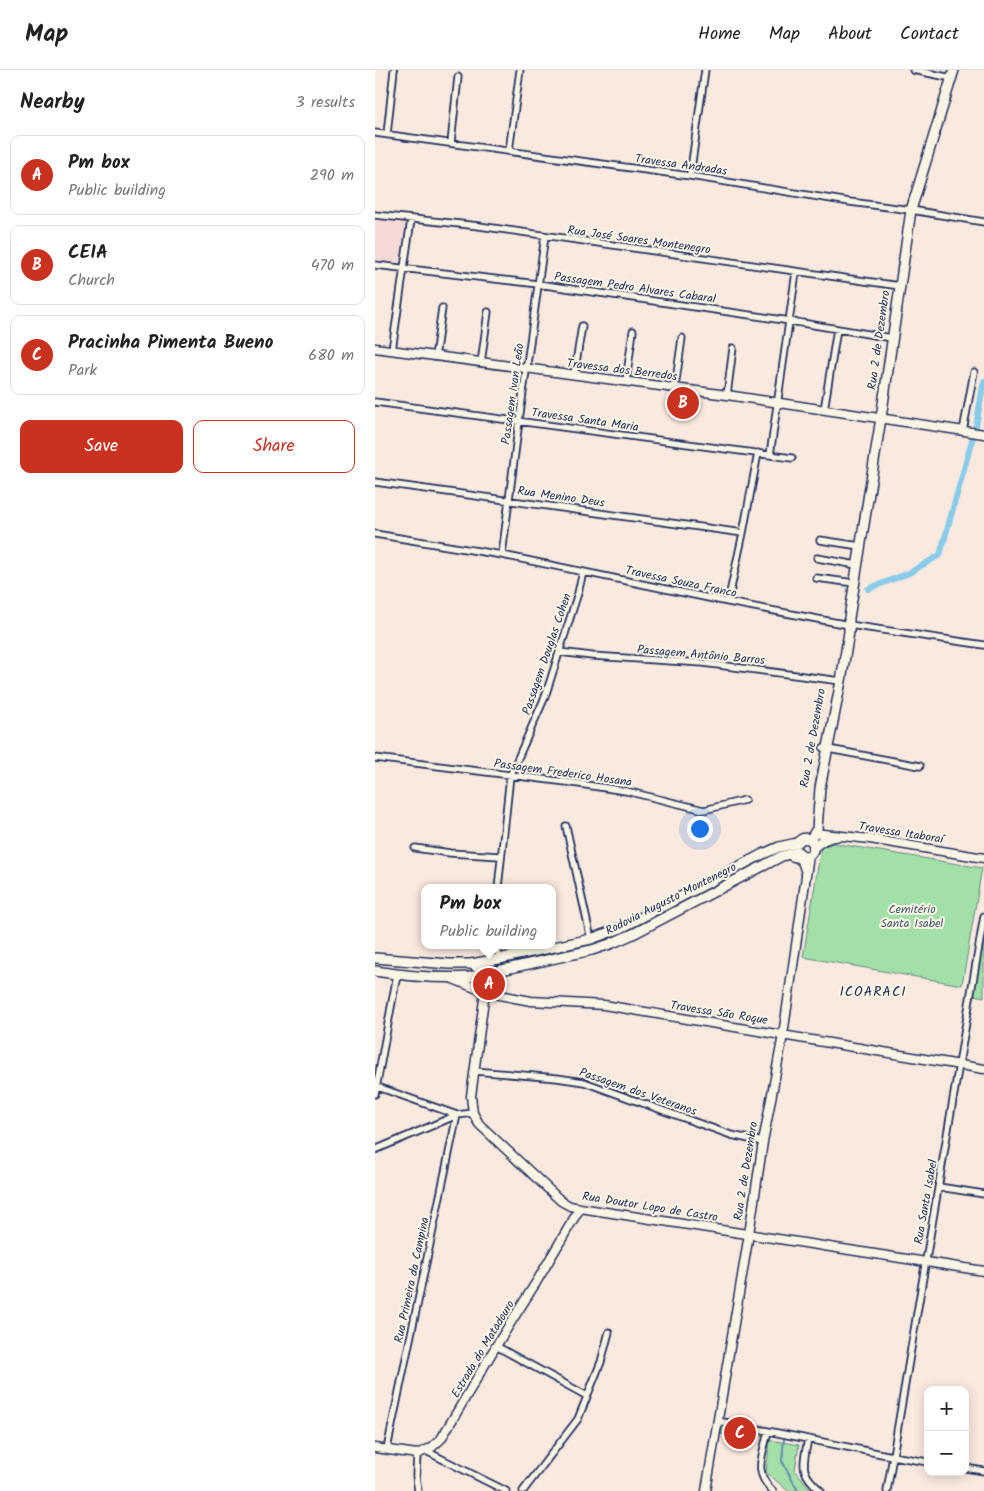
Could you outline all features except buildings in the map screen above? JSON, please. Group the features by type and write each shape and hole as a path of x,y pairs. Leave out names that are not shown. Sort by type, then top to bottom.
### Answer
{"main road":[{"name":"Rua 2 de Dezembro","path":"706,1491 763,1142 783,1034 806,872 817,828 825,749 855,584 911,210 953,74"},
{"name":"Travessa dos Berredos","path":"375,348 727,395 983,434"},
{"path":"812,844 803,839 797,848 801,855 812,844 838,836"},
{"name":"Travessa Itaboraí","path":"812,844 838,836 984,858"},
{"name":"Rodovia Augusto Montenegro","path":"556,947 591,939 621,928 779,847 797,848"},
{"name":"Rodovia Augusto Montenegro","path":"375,971 397,975 451,978 470,977 610,944 633,934 797,848"},
{"path":"782,856 799,858 806,872"},
{"name":"Rodovia Augusto Montenegro","path":"375,958 471,964 545,949"},
{"path":"397,975 401,960"},
{"path":"471,964 483,974 485,992 471,1096 473,1113"},
{"name":"Travessa São Roque","path":"451,978 485,992 531,1001 604,1005 984,1069"},
{"name":"Rua Doutor Lopo de Castro","path":"473,1113 479,1124 554,1195 566,1203 580,1208 984,1271"},
{"name":"Estrada do Matadouro","path":"417,1454 436,1444 448,1429 580,1208"},
{"path":"375,1448 417,1454"}],"street":[{"path":"387,134 394,70"},
{"path":"509,151 520,70"},
{"path":"690,176 705,70"},
{"path":"913,70 953,74"},
{"path":"451,143 458,77"},
{"name":"Travessa Andradas","path":"375,133 690,176 984,222"},
{"name":"Rua José Soares Montenegro","path":"375,215 479,226 900,286"},
{"path":"391,350 405,269 411,220"},
{"name":"Passagem Ivan Leão","path":"502,555 545,236"},
{"name":"Passagem Pedro Alvares Cabaral","path":"375,265 538,284 892,338"},
{"path":"770,455 796,272"},
{"path":"435,357 442,308"},
{"path":"481,363 488,312"},
{"path":"574,375 582,326"},
{"path":"824,410 837,329"},
{"path":"626,381 633,331"},
{"path":"675,388 682,338"},
{"path":"727,395 733,348"},
{"path":"963,431 974,372"},
{"name":"Travessa Santa Maria","path":"375,402 792,458"},
{"path":"728,602 758,454"},
{"name":"Rua Menino Deus","path":"375,482 743,532"},
{"name":"Travessa Souza Franco","path":"375,534 502,555 728,602 984,645"},
{"path":"820,540 860,546"},
{"path":"817,558 857,565"},
{"name":"Passagem Douglas Cohen","path":"498,884 510,776 545,697 583,572"},
{"path":"816,578 855,584"},
{"name":"Passagem Antônio Barros","path":"559,652 592,656 703,662 838,681"},
{"path":"825,749 920,766"},
{"name":"Passagem Frederico Hosana","path":"375,758 626,791 704,810 745,800"},
{"path":"566,826 591,939"},
{"path":"415,848 451,853 500,856"},
{"name":"Rua Santa Isabel","path":"887,1491 984,916"},
{"path":"498,949 499,959"},
{"path":"375,1094 397,975"},
{"name":"Passagem dos Veteranos","path":"474,1071 584,1082 731,1135 763,1142"},
{"path":"376,1086 457,1115"},
{"path":"375,1150 457,1115 473,1113"},
{"name":"Rua Primeira da Campina","path":"387,1449 457,1115"},
{"path":"939,1187 984,1194"},
{"path":"523,1491 578,1419 601,1362 609,1332"},
{"path":"496,1346 587,1396"},
{"path":"718,1421 924,1461"},
{"path":"768,1431 759,1470 763,1480 773,1491"},
{"path":"808,1439 803,1461 804,1468 810,1481 821,1491"},
{"path":"426,1450 506,1491"},
{"path":"417,1454 416,1476 418,1491"},
{"path":"969,1469 984,1471"}],"shaded area":[{"path":"375,219 409,223 402,264 375,260"}],"green space":[{"name":"Cemitério Santa Isabel","path":"832,843 982,868 962,985 803,957 821,848"},
{"path":"984,933 984,997 974,995"},
{"path":"723,1425 760,1431 757,1442 721,1434"},
{"path":"770,1440 799,1445 795,1470 813,1491 788,1491 766,1472"}],"waterway":[{"path":"868,589 909,573 940,555 976,426 984,381"},
{"path":"784,1439 782,1461 798,1491"}],"place":[{"name":"CEIA","path":"683,403"},
{"name":"Pm box","path":"489,984"},
{"name":"Pracinha Pimenta Bueno","path":"740,1433"}],"district":[{"name":"ICOARACI","path":"873,992"}]}
